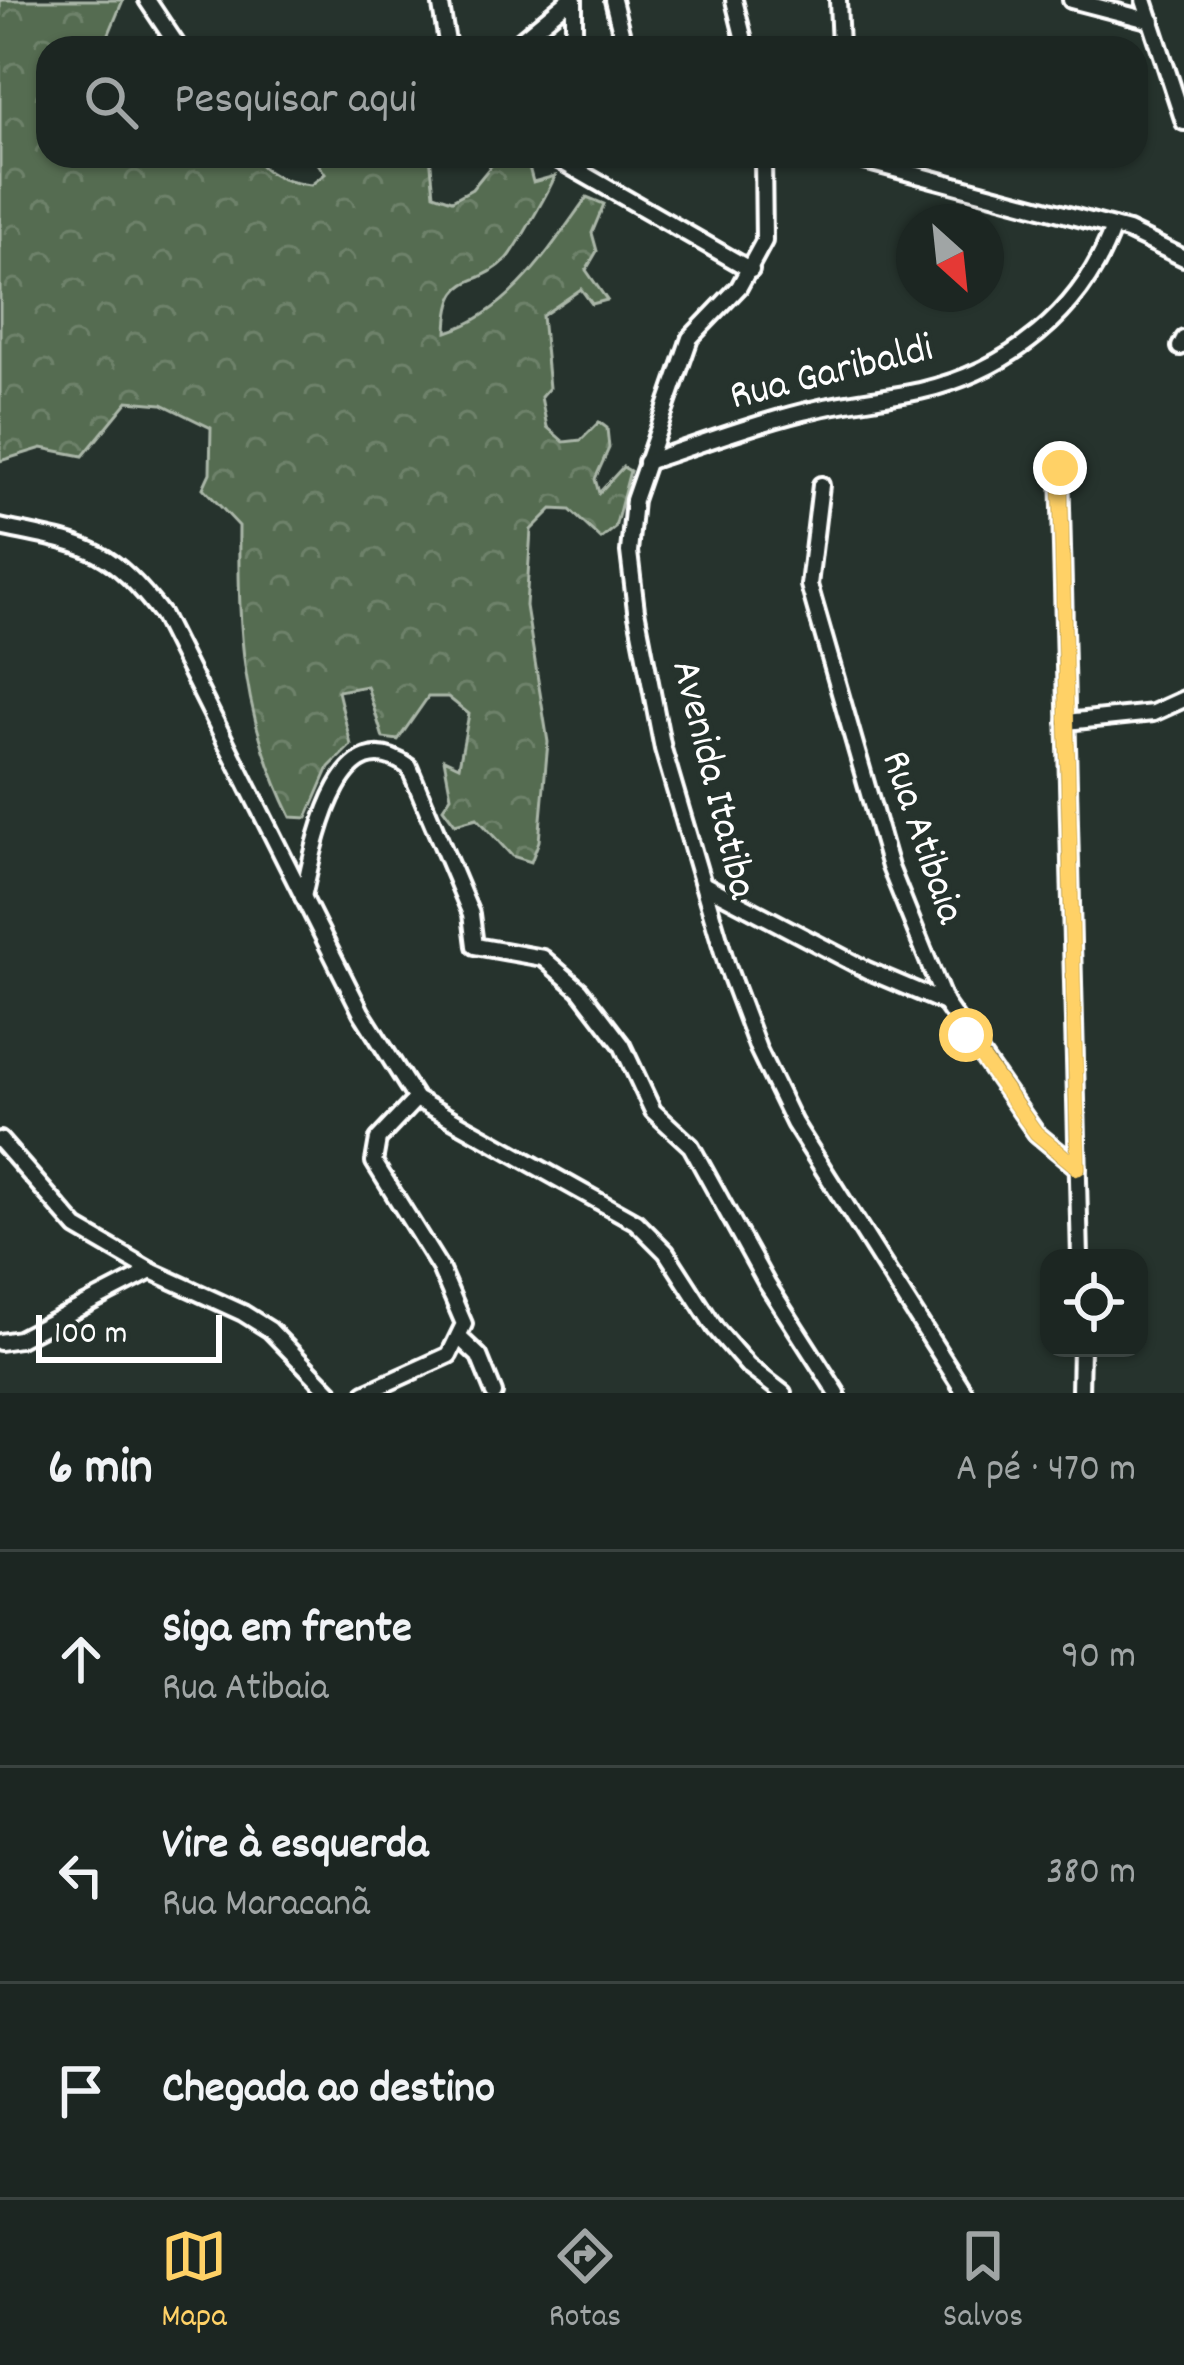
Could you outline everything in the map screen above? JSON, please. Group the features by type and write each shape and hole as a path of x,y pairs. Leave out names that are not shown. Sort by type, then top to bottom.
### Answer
{"street":[{"path":"147,0 171,36"},
{"path":"440,0 446,36"},
{"path":"526,36 572,0"},
{"path":"572,0 574,36"},
{"path":"614,0 622,36"},
{"path":"734,0 743,36"},
{"path":"838,0 839,36"},
{"path":"1071,0 1151,21"},
{"path":"1144,0 1184,122"},
{"path":"573,168 751,270"},
{"name":"Avenida Itatiba","path":"763,168 764,241 751,270 690,338 634,500 629,551 636,610 663,748 701,883 758,1049 794,1123 965,1393"},
{"path":"891,168 1113,227 1184,258"},
{"name":"Rua Garibaldi","path":"646,462 804,412 953,380 1056,322 1088,282 1113,227"},
{"path":"1060,468 1080,1249"},
{"name":"Rua Atibaia","path":"821,485 809,585 890,867 945,1003 1036,1133 1078,1168"},
{"path":"0,527 88,546 134,578 162,615 361,1012 416,1099 636,1222 666,1252 715,1328 748,1366 783,1393"},
{"path":"1066,722 1153,713 1184,699"},
{"path":"303,897 333,789 354,764 397,758 409,767 444,848 471,914 472,941 495,951 543,958 580,990 622,1045 653,1111 692,1146 767,1284 837,1393"},
{"path":"701,883 771,922 945,1003"},
{"path":"365,1393 413,1376 449,1355 461,1339 464,1324 440,1268 374,1162 378,1139 416,1099"},
{"path":"0,1140 77,1228 270,1330 331,1393"},
{"path":"0,1342 19,1339 152,1271"},
{"path":"461,1339 479,1356 494,1393"},
{"path":"1080,1393 1081,1357"}],"green space":[{"path":"0,0 123,0 108,36 36,36 36,168 263,168 311,185 325,174 321,168 431,168 434,194 452,200 472,189 489,168 529,168 533,182 555,176 507,259 458,289 447,332 470,323 510,294 587,197 604,204 592,233 597,251 586,270 607,300 592,304 581,289 542,316 549,388 541,397 547,427 564,442 581,440 599,422 607,428 609,448 595,479 599,493 623,467 630,471 615,528 601,539 570,510 552,509 531,530 526,606 548,742 539,841 531,862 512,856 477,818 455,824 443,808 451,796 444,759 459,766 469,714 448,697 428,697 398,740 383,738 367,686 338,691 351,745 329,767 307,818 291,817 262,745 246,675 239,526 203,488 210,473 211,428 162,404 128,401 83,456 42,448 0,461"}],"route":[{"path":"966,1035 1036,1133 1078,1168 1060,468"}]}
